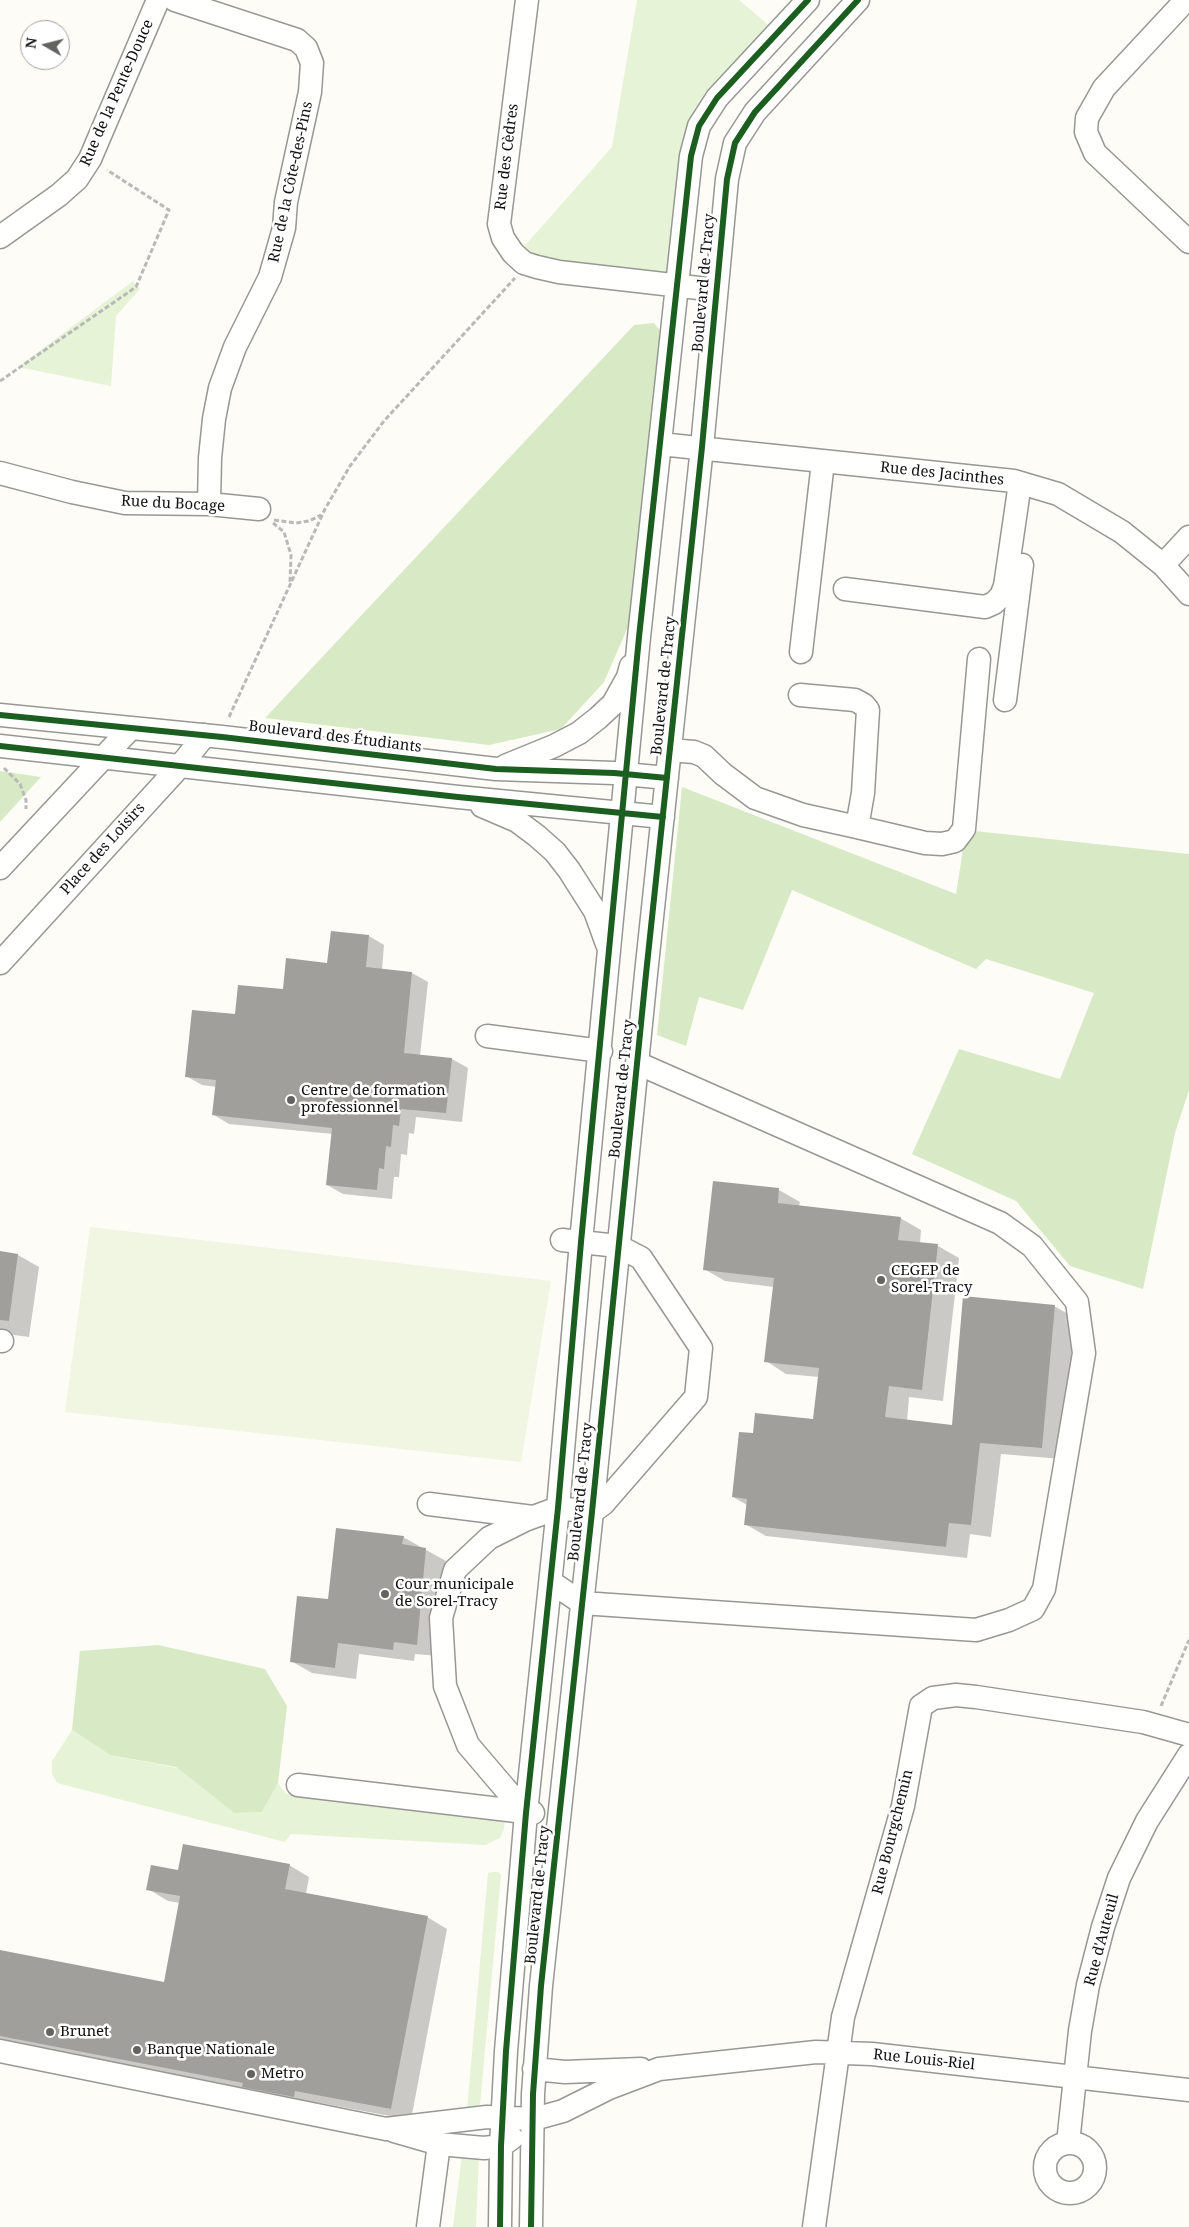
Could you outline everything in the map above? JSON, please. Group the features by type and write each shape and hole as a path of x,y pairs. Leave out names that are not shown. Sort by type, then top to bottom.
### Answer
{"street":[{"name":"Rue de la Pente-Douce","path":"0,237 65,190 77,179 90,159 158,0"},
{"name":"Rue de la Côte-des-Pins","path":"175,0 297,40 306,48 312,63 310,92 286,202 284,228 270,277 235,347 220,388 210,458 209,504"},
{"name":"Rue des Cèdres","path":"527,0 499,224 503,238 513,253 524,263 537,267 559,272 716,290"},
{"name":"Boulevard de Tracy","path":"500,2227 501,2146 506,2051 526,1813 558,1508 572,1241 596,1105 639,636 691,156 699,126 707,112 726,88 808,0"},
{"name":"Boulevard de Tracy","path":"531,2227 534,2069 540,1986 592,1512 634,1086 702,447 727,179 735,143 755,112 858,0"},
{"path":"1186,0 1104,88 1087,118 1086,132 1095,152 1189,242"},
{"name":"Rue des Jacinthes","path":"660,444 702,447 1026,485 1058,494 1122,532 1163,566 1189,594"},
{"path":"801,652 823,462"},
{"name":"Rue du Bocage","path":"0,473 72,492 125,503 209,504 259,510"},
{"path":"845,589 985,607 994,602 1001,596 1005,586 1026,485"},
{"path":"1005,700 1026,485"},
{"path":"1163,566 1189,537"},
{"path":"496,769 554,746 579,733 598,718 613,704 628,677 639,636"},
{"path":"670,750 694,752 704,756 723,774 755,798 803,815 925,843 942,844 955,841 964,829 979,659"},
{"path":"800,695 855,700 864,705 868,710 863,792 857,827"},
{"name":"Boulevard des Étudiants","path":"0,715 205,735 496,769 627,774 667,778"},
{"path":"0,868 131,728"},
{"name":"Place des Loisirs","path":"0,963 180,766 205,735"},
{"path":"0,746 458,797 663,817"},
{"path":"458,797 517,821 555,852 595,911 609,951"},
{"path":"487,1036 601,1050"},
{"path":"550,1582 582,1603 976,1630 1009,1620 1033,1609 1044,1589 1084,1353 1077,1302 1032,1246 1000,1223 637,1063"},
{"name":"Boulevard de Tracy","path":"596,1105 634,1086"},
{"path":"572,1241 618,1246 641,1258 701,1348 696,1397 603,1504 592,1512"},
{"path":"429,1504 534,1517"},
{"name":"Boulevard de Tracy","path":"558,1508 592,1512"},
{"path":"526,1813 468,1746 445,1686 441,1618 455,1570 489,1538 558,1508"},
{"name":"Rue Bourgchemin","path":"814,2227 838,2052 846,2008 902,1806 921,1706 933,1698 956,1695 1154,1724 1189,1735"},
{"name":"Rue d'Auteuil","path":"1068,2143 1077,2077 1080,2031 1088,1985 1103,1927 1119,1878 1147,1821 1189,1755"},
{"path":"298,1785 526,1813"},
{"name":"Boulevard de Tracy","path":"526,1813 559,1815"},
{"name":"Boulevard de Tracy","path":"523,1848 556,1850"},
{"path":"0,2051 386,2129 439,2144 484,2148 501,2146"},
{"name":"Rue Louis-Riel","path":"534,2069 565,2072 660,2069 816,2052 838,2052 1189,2090"},
{"name":"Rue Louis-Riel","path":"386,2129 440,2121 503,2116 534,2119 563,2111 609,2088 660,2069"},
{"name":"Rue Louis-Riel","path":"501,2146 534,2119"},
{"path":"428,2227 439,2144"}],"path":[{"path":"0,381 136,288 169,210 90,159"},
{"path":"227,722 322,514 350,466 384,421 517,276"},
{"path":"290,586 291,555 287,540 284,532 269,520 296,523 309,521 322,514"},
{"path":"0,767 6,769 20,784 26,800 27,814"},
{"path":"1154,1724 1189,1640"}],"green space":[{"path":"637,0 739,0 771,27 706,101 671,278 533,258 522,249 612,147"},
{"path":"133,281 140,289 116,316 111,386 18,367"},
{"path":"654,323 662,333 634,613 604,682 561,729 489,745 265,718 634,325"},
{"path":"0,771 41,777 0,822"},
{"path":"682,787 956,894 966,830 1189,854 1189,1090 1175,1133 1143,1289 1070,1266 1016,1201 912,1154 959,1049 1060,1079 1094,993 986,959 976,969 792,890 743,1010 699,997 686,1046 657,1035"},
{"path":"90,1227 551,1281 521,1462 65,1412"},
{"path":"158,1645 265,1669 287,1706 278,1783 262,1812 234,1813 176,1767 110,1755 72,1730 80,1651"},
{"path":"72,1730 110,1755 177,1768 234,1813 262,1812 278,1783 286,1794 505,1820 504,1829 500,1838 485,1845 291,1834 285,1842 57,1783 52,1774 52,1761"},
{"path":"498,1872 501,1875 480,2105 467,2109 488,1873"},
{"path":"462,2154 479,2155 476,2227 453,2227"}],"building":[{"name":"Centre de formation professionnel","path":"331,931 369,935 366,967 412,972 404,1053 452,1058 446,1113 401,1109 399,1126 393,1125 391,1147 386,1146 384,1169 379,1168 377,1190 326,1185 332,1128 212,1115 216,1080 185,1077 192,1010 235,1014 238,985 283,989 286,958 327,963"},
{"path":"713,1181 779,1188 778,1203 901,1217 898,1240 938,1244 922,1390 889,1386 885,1417 952,1425 963,1296 1055,1305 1042,1448 980,1443 971,1525 949,1523 946,1547 744,1525 747,1499 732,1497 739,1432 753,1433 755,1413 813,1419 819,1368 764,1362 774,1278 703,1270"},
{"path":"0,1251 18,1254 9,1321 0,1320"},
{"path":"336,1528 404,1536 402,1544 426,1548 417,1645 394,1642 393,1650 338,1643 335,1668 290,1662 297,1596 328,1599"},
{"path":"183,1844 290,1864 285,1889 428,1916 391,2109 295,2091 294,2097 242,2087 243,2083 0,2036 0,1950 164,1982 180,1896 146,1890 151,1865 178,1870"}],"cycle path":[{"path":"500,2227 501,2146 506,2051 526,1813 558,1508 581,1242 639,637 691,156 699,126 717,98 808,0"},
{"path":"531,2227 533,2094 541,1986 702,447 727,179 735,143 755,112 858,0"},
{"path":"0,715 222,737 496,769 614,773 667,778"},
{"path":"0,746 458,797 663,817"}],"place":[{"name":"Centre de formation professionnel","path":"291,1100"},
{"name":"CEGEP de Sorel-Tracy","path":"881,1280"},
{"name":"Cour municipale de Sorel-Tracy","path":"385,1594"},
{"name":"Brunet","path":"50,2032"},
{"name":"Banque Nationale","path":"137,2050"},
{"name":"Metro","path":"251,2074"}]}
